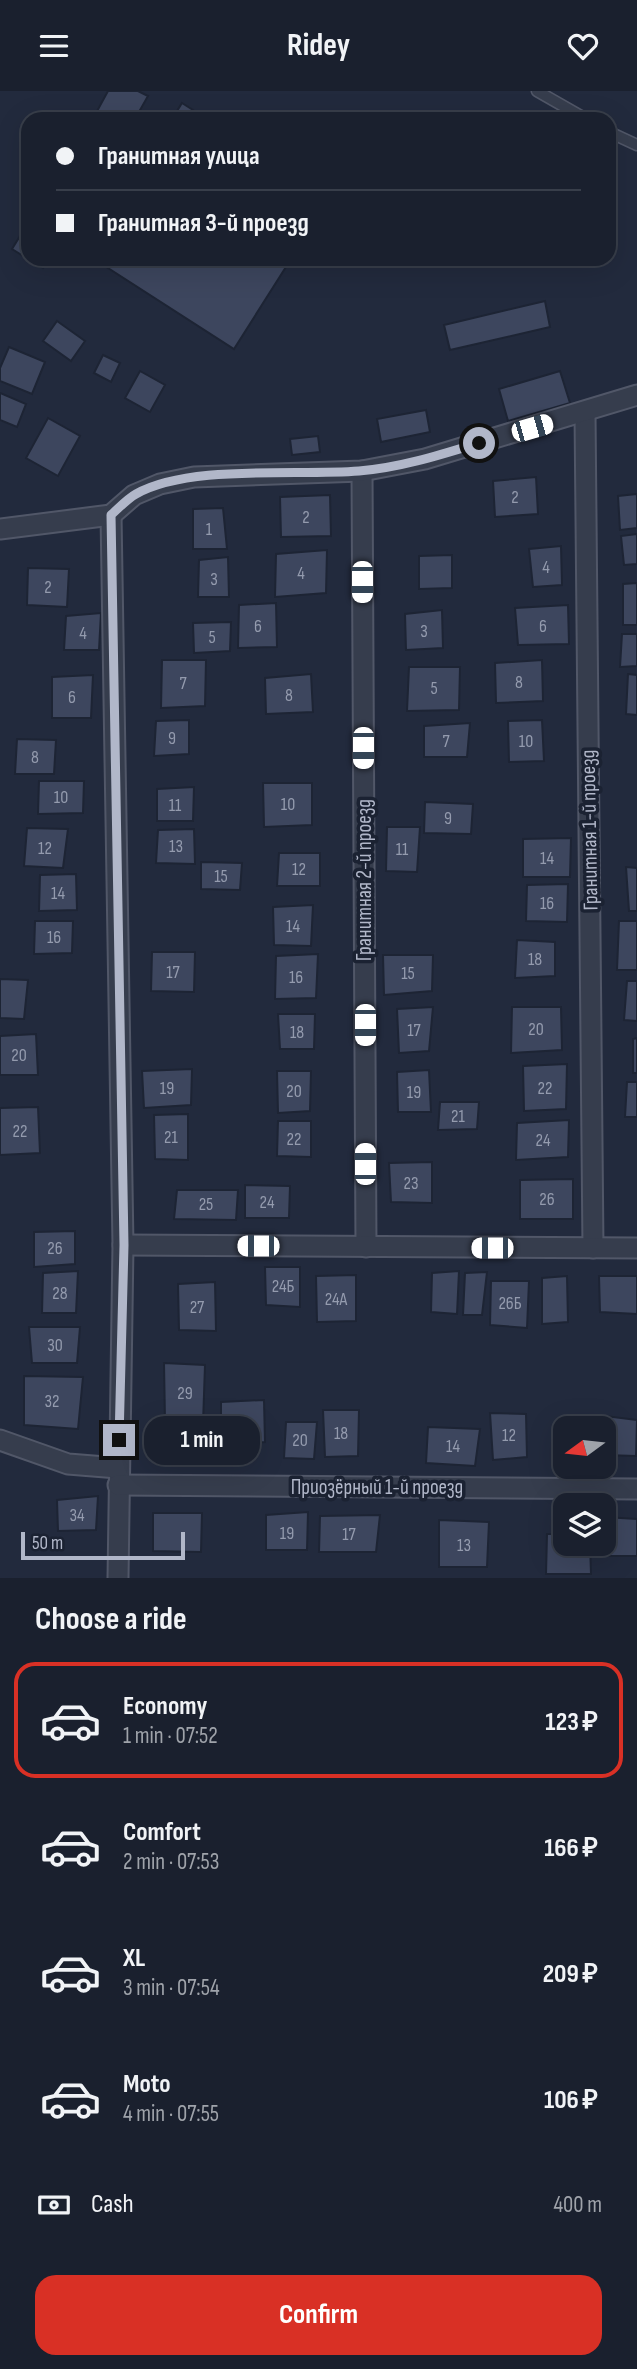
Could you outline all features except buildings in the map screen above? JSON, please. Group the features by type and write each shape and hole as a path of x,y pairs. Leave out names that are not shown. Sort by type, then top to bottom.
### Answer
{"street":[{"path":"0,529 111,515 134,495 160,484 194,477 362,471 425,459 586,413 637,395"},
{"name":"Гранитная 1-й проезд","path":"586,413 593,1248"},
{"name":"Гранитная 2-й проезд","path":"362,471 366,1247"},
{"path":"111,515 124,1245 118,1578"},
{"path":"124,1245 637,1248"},
{"name":"Приозёрный 1-й проезд","path":"0,1440 68,1464 118,1477 637,1489"}],"lane":[{"path":"537,91 574,112"},
{"path":"616,135 637,145"}],"route":[{"path":"119,1440 124,1245 111,515 134,495 160,484 194,477 362,471 425,459 479,443"}]}
